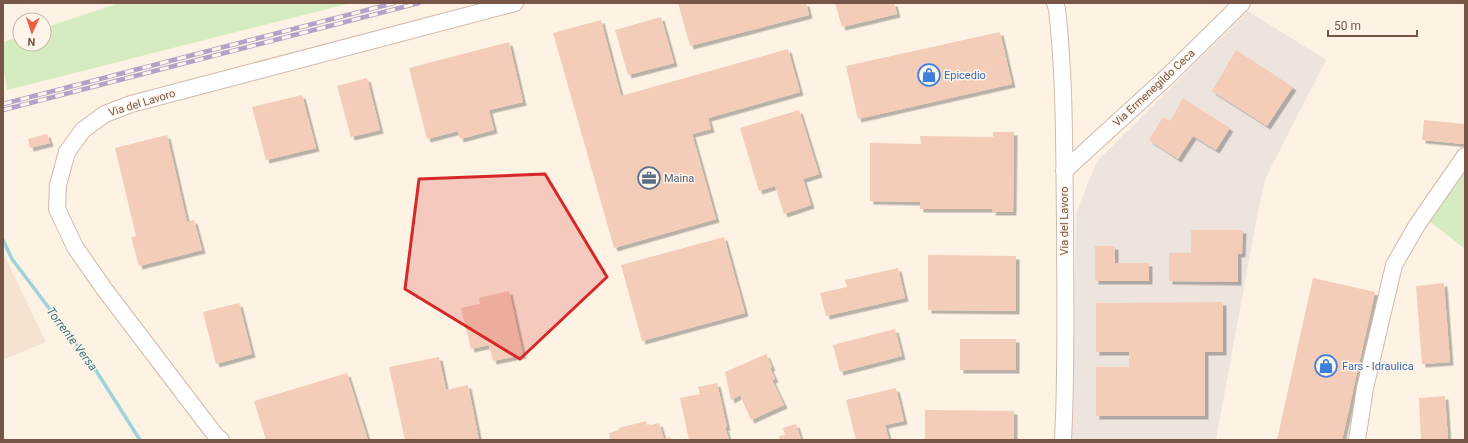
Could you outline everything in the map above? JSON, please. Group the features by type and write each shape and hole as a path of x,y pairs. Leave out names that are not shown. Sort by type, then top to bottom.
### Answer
{"street":[{"name":"Via del Lavoro","path":"220,440 105,290 75,247 58,209 58,185 67,152 83,130 105,114 131,104 515,3"},
{"name":"Via del Lavoro","path":"1055,3 1057,8 1062,48 1066,390 1064,440"},
{"name":"Via Ermenegildo Ceca","path":"1064,170 1168,76 1242,3"},
{"path":"1357,440 1365,388 1394,265 1417,225 1465,156"}],"highlighted area":[{"path":"545,174 607,277 520,359 405,289 419,179"}],"shaded area":[{"path":"1248,11 1326,60 1266,177 1257,216 1216,440 1071,440 1076,213 1097,161"},
{"path":"3,253 46,342 3,360"}],"green space":[{"path":"119,3 351,3 7,90 3,65 3,42 12,39 12,52 52,52 52,25"},
{"path":"1465,169 1465,249 1428,220"}],"building":[{"path":"678,3 806,3 809,15 690,46"},
{"path":"835,3 894,3 897,14 842,27"},
{"path":"661,17 674,63 628,75 615,30"},
{"name":"Maina","path":"601,20 621,96 788,49 800,92 708,118 711,129 692,134 716,219 614,248 553,33"},
{"name":"Epicedio","path":"1000,32 1012,84 858,119 846,66"},
{"path":"509,42 523,102 489,110 494,130 460,139 458,131 427,139 409,68"},
{"path":"1236,50 1293,87 1267,126 1212,91"},
{"path":"367,78 380,130 351,137 337,86"},
{"path":"302,95 316,148 266,160 252,107"},
{"path":"1183,98 1230,128 1216,150 1193,136 1178,159 1149,140 1163,117 1170,121"},
{"path":"799,110 819,174 803,179 811,205 784,214 775,186 759,191 740,128"},
{"path":"1424,120 1465,124 1465,144 1422,140"},
{"path":"993,132 1014,132 1013,212 992,212 993,209 920,209 920,202 870,201 870,143 921,144 920,136 993,137"},
{"path":"47,134 50,143 30,148 28,139"},
{"path":"167,135 187,222 194,220 202,250 139,266 131,237 136,236 115,148"},
{"path":"1191,230 1243,230 1242,254 1238,254 1238,282 1169,281 1169,253 1191,253"},
{"path":"724,237 745,313 642,341 621,265"},
{"path":"1095,246 1115,246 1115,263 1149,263 1149,281 1095,281"},
{"path":"928,255 1016,256 1016,311 928,310"},
{"path":"898,268 905,298 826,316 820,293 847,287 845,280"},
{"name":"Fars - Idraulica","path":"1313,278 1375,292 1342,440 1277,440"},
{"path":"1444,283 1450,362 1422,364 1416,286"},
{"path":"509,291 523,355 493,361 489,345 471,349 461,308 480,304 479,298"},
{"path":"1223,302 1223,352 1205,352 1205,416 1096,416 1096,367 1129,367 1129,352 1096,352 1096,303"},
{"path":"239,303 252,354 216,364 203,312"},
{"path":"895,329 902,356 840,372 833,345"},
{"path":"960,339 1016,339 1016,370 960,370"},
{"path":"766,354 772,367 770,368 775,379 772,380 784,405 751,420 740,395 731,400 725,372"},
{"path":"439,357 446,390 468,385 479,440 414,440 414,438 405,440 389,367"},
{"path":"347,373 368,440 266,440 254,401"},
{"path":"717,383 727,427 725,427 729,440 689,440 680,398 700,394 698,387"},
{"path":"896,388 904,421 885,425 889,440 856,440 846,400"},
{"path":"1445,396 1448,440 1421,440 1419,398"},
{"path":"925,410 1014,411 1014,440 925,440"},
{"path":"646,421 647,426 659,423 664,439 670,437 671,440 610,440 609,433 619,430 619,428"},
{"path":"796,424 801,440 780,440 779,436 785,435 783,428"}],"waterway":[{"name":"Torrente Versa","path":"3,240 12,259 95,369 140,440"}],"railway":[{"path":"3,104 394,3"},
{"path":"3,110 419,3"}],"place":[{"name":"Epicedio","path":"929,75"},
{"name":"Maina","path":"649,178"},
{"name":"Fars - Idraulica","path":"1326,366"}]}
